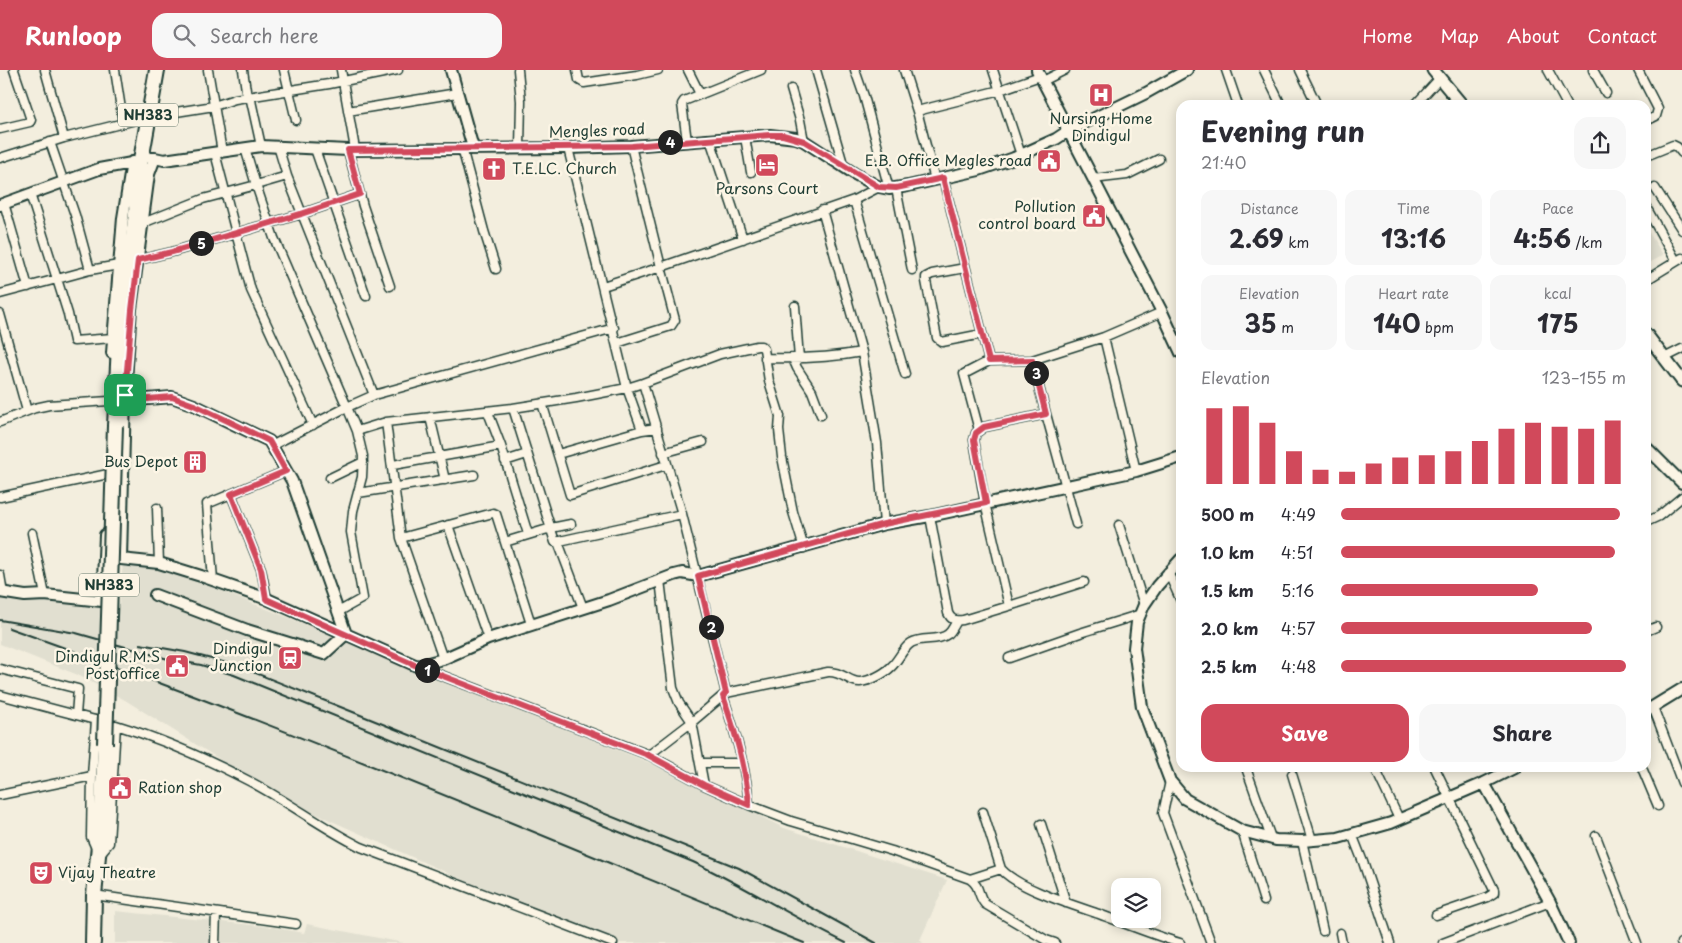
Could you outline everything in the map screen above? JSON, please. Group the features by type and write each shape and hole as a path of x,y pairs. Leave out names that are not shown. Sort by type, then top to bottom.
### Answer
{"highway":[{"name":"NH383","path":"144,160 152,116 157,70"},
{"name":"NH383","path":"152,116 165,70"},
{"path":"139,216 134,194 144,160"},
{"name":"NH383","path":"93,943 94,895 99,855 105,744 119,344 139,216"}],"main road":[{"path":"451,70 467,148"},
{"path":"888,188 979,170 1021,155 1146,93 1187,70"},
{"path":"1437,74 1458,100"},
{"path":"1040,75 1176,342"},
{"name":"Mengles road","path":"2,204 99,169 144,160 164,160 261,146 352,150 568,148 632,146 783,135 804,141 844,167 888,188"},
{"path":"2,593 102,601 108,474 109,400 118,265 123,218 144,160"},
{"path":"121,558 125,395 138,260 139,216"},
{"path":"1651,341 1682,381"},
{"path":"125,395 136,400 172,397 194,405 269,441 292,481 346,634"},
{"path":"108,441 124,441"},
{"path":"1651,456 1682,483"},
{"path":"104,558 121,558 159,563 213,580 266,599 417,666 443,659 488,639 682,573 698,576 804,548 884,524 1065,487 1136,471 1176,459"},
{"path":"1176,564 1168,572 1142,610 1137,622 1134,648 1142,707 1170,781 1185,799 1242,831 1271,838 1307,840 1338,838 1399,819 1506,772"},
{"path":"155,595 248,630 324,654 346,634"},
{"path":"1651,708 1682,688"},
{"path":"1484,783 1550,902 1569,943"}],"street":[{"path":"0,129 30,122 31,120 14,70"},
{"path":"45,70 64,138"},
{"path":"115,70 122,122"},
{"path":"208,70 214,106 218,153 225,192 250,290 313,425"},
{"path":"243,70 261,146"},
{"path":"284,70 296,120"},
{"path":"341,70 360,194 390,286"},
{"path":"0,158 122,122 214,106 235,99 398,70"},
{"path":"518,70 521,101 520,148"},
{"path":"577,70 579,80 584,83 658,70"},
{"path":"688,70 700,94"},
{"path":"687,141 682,104 687,99 761,70"},
{"path":"816,70 844,167"},
{"path":"855,70 864,96 912,270"},
{"path":"904,70 965,268 989,361"},
{"path":"993,70 1021,155"},
{"path":"918,111 1000,90 1040,75 1065,70"},
{"path":"1226,70 1236,100"},
{"path":"1264,70 1279,100"},
{"path":"1300,70 1315,100"},
{"path":"1548,70 1564,100"},
{"path":"1594,70 1606,93"},
{"path":"1638,70 1658,109 1656,116 1651,118"},
{"path":"1419,100 1437,74"},
{"path":"792,89 804,141"},
{"path":"348,111 457,93"},
{"path":"745,137 751,172"},
{"path":"710,139 743,239"},
{"path":"50,142 75,215 90,270"},
{"path":"1651,154 1673,145 1682,153"},
{"path":"278,146 286,176 374,395"},
{"path":"617,343 665,329 674,324 675,320 632,146"},
{"path":"245,148 256,186 270,223 295,287 357,431 362,448 362,477 353,511 351,532 363,598 338,612"},
{"path":"467,148 484,231 496,269"},
{"path":"568,148 628,388 642,430"},
{"path":"315,149 366,296"},
{"path":"1093,179 1127,175 1159,159"},
{"path":"139,216 225,192 256,186 286,176"},
{"path":"603,286 888,188"},
{"path":"1655,188 1682,230"},
{"path":"30,194 68,314 74,341 113,338"},
{"path":"138,260 301,214 360,194"},
{"path":"854,200 905,374"},
{"path":"2,204 28,287"},
{"path":"822,210 862,352 877,443 884,524"},
{"path":"1651,215 1679,260 1651,277"},
{"path":"0,294 90,270 118,265"},
{"path":"965,268 932,274 926,278 937,338 942,342 982,334"},
{"path":"795,306 797,368 812,391 821,415"},
{"path":"979,430 964,374 989,361 1032,360 1104,337 1162,312"},
{"path":"0,314 27,411"},
{"path":"271,446 374,395 614,328"},
{"path":"1104,337 1136,471"},
{"path":"357,431 386,422 488,412 628,388 720,354 761,346 764,349 769,381 780,416 779,436 793,512 804,548"},
{"path":"1664,358 1682,349"},
{"path":"765,358 834,357 862,352"},
{"path":"1032,360 1076,524"},
{"path":"643,383 658,428 666,465 682,514 698,576 724,694 743,763 749,805"},
{"path":"0,422 27,411 49,405 109,400"},
{"path":"542,403 570,495 666,465"},
{"path":"513,408 554,540 558,542 583,608"},
{"path":"488,412 501,446 528,534"},
{"path":"1009,606 974,440 976,433 984,427 1046,414"},
{"path":"430,417 445,480"},
{"path":"386,422 401,538 443,659"},
{"path":"558,454 642,430 658,428"},
{"path":"664,453 703,442"},
{"path":"393,465 501,446"},
{"path":"505,461 527,454"},
{"path":"330,478 363,462"},
{"path":"213,580 207,504 286,471"},
{"path":"0,497 108,474"},
{"path":"358,493 474,475"},
{"path":"231,494 261,569 266,599"},
{"path":"1651,520 1659,516 1682,498"},
{"path":"158,508 159,563"},
{"path":"401,538 493,513 496,514 531,624"},
{"path":"558,542 682,514"},
{"path":"930,516 948,613 956,621 1084,582"},
{"path":"505,542 528,534 570,524"},
{"path":"448,525 488,639"},
{"path":"1009,658 1142,610 1119,525"},
{"path":"32,533 45,595"},
{"path":"1168,572 1176,590"},
{"path":"0,575 2,593"},
{"path":"660,580 673,688 679,703 692,722 704,785"},
{"path":"648,755 692,722 724,694 828,672 840,673 856,682 862,682 892,667 912,643 943,637 950,633 956,621"},
{"path":"1651,629 1656,627"},
{"path":"417,666 648,755 704,785 749,805 791,821 892,851 970,879 978,887 982,902 1046,940 1055,943"},
{"path":"0,669 78,689 76,715"},
{"path":"0,694 116,725 168,743 250,782 338,836 361,847 613,943"},
{"path":"1651,711 1682,783"},
{"path":"96,720 90,837 99,855 109,843 116,725"},
{"path":"700,762 743,763"},
{"path":"1247,772 1271,838"},
{"path":"1377,772 1399,819"},
{"path":"1436,915 1488,897 1494,893 1437,772"},
{"path":"1644,772 1658,806"},
{"path":"1292,774 1307,840 1324,931"},
{"path":"0,795 92,776"},
{"path":"1170,781 1163,812 1210,943"},
{"path":"984,812 1001,869 1005,874 1024,885 1066,903 1180,943"},
{"path":"1040,824 1066,903"},
{"path":"1242,831 1264,901"},
{"path":"1352,834 1390,943"},
{"path":"1596,836 1637,943"},
{"path":"970,879 1001,869"},
{"path":"94,895 296,924"},
{"path":"1443,943 1453,942 1550,902"},
{"path":"216,913 216,943"},
{"path":"1340,933 1342,943"}],"shaded area":[{"path":"1651,236 1663,255 1651,261"},
{"path":"123,563 152,563 658,766 784,828 947,880 920,940 923,943 603,943 283,799 125,700 78,675 0,644 0,598 119,606"},
{"path":"115,911 272,927 304,933 307,924 404,943 115,943"}],"railway":[{"path":"0,620 76,633 234,675 693,862 846,943"},
{"path":"9,628 110,664 309,741 804,943"},
{"path":"140,644 185,652 238,666 739,868 876,943"}],"place":[{"name":"Nursing Home Dindigul","path":"1101,95"},
{"name":"E.B. Office Megles road","path":"1049,161"},
{"name":"Parsons Court","path":"767,165"},
{"name":"T.E.LC. Church","path":"494,169"},
{"name":"Pollution control board","path":"1094,216"},
{"name":"Bus Depot","path":"195,462"},
{"name":"Dindigul Junction","path":"290,658"},
{"name":"Dindigul R.M.S Post office","path":"177,666"},
{"name":"Ration shop","path":"120,788"},
{"name":"Vijay Theatre","path":"41,873"}],"route":[{"path":"783,135 804,141 879,187 889,189 943,178 989,361 1032,360 1046,414 984,427 976,433 974,440 986,503 884,524 804,548 698,576 726,693 723,696 743,763 749,805 704,785 648,755 417,666 266,599 261,569 231,494 286,471 269,441 194,405 172,397 136,400 125,395 138,260 172,252 301,214 360,194 348,150 632,146 783,135"}]}
